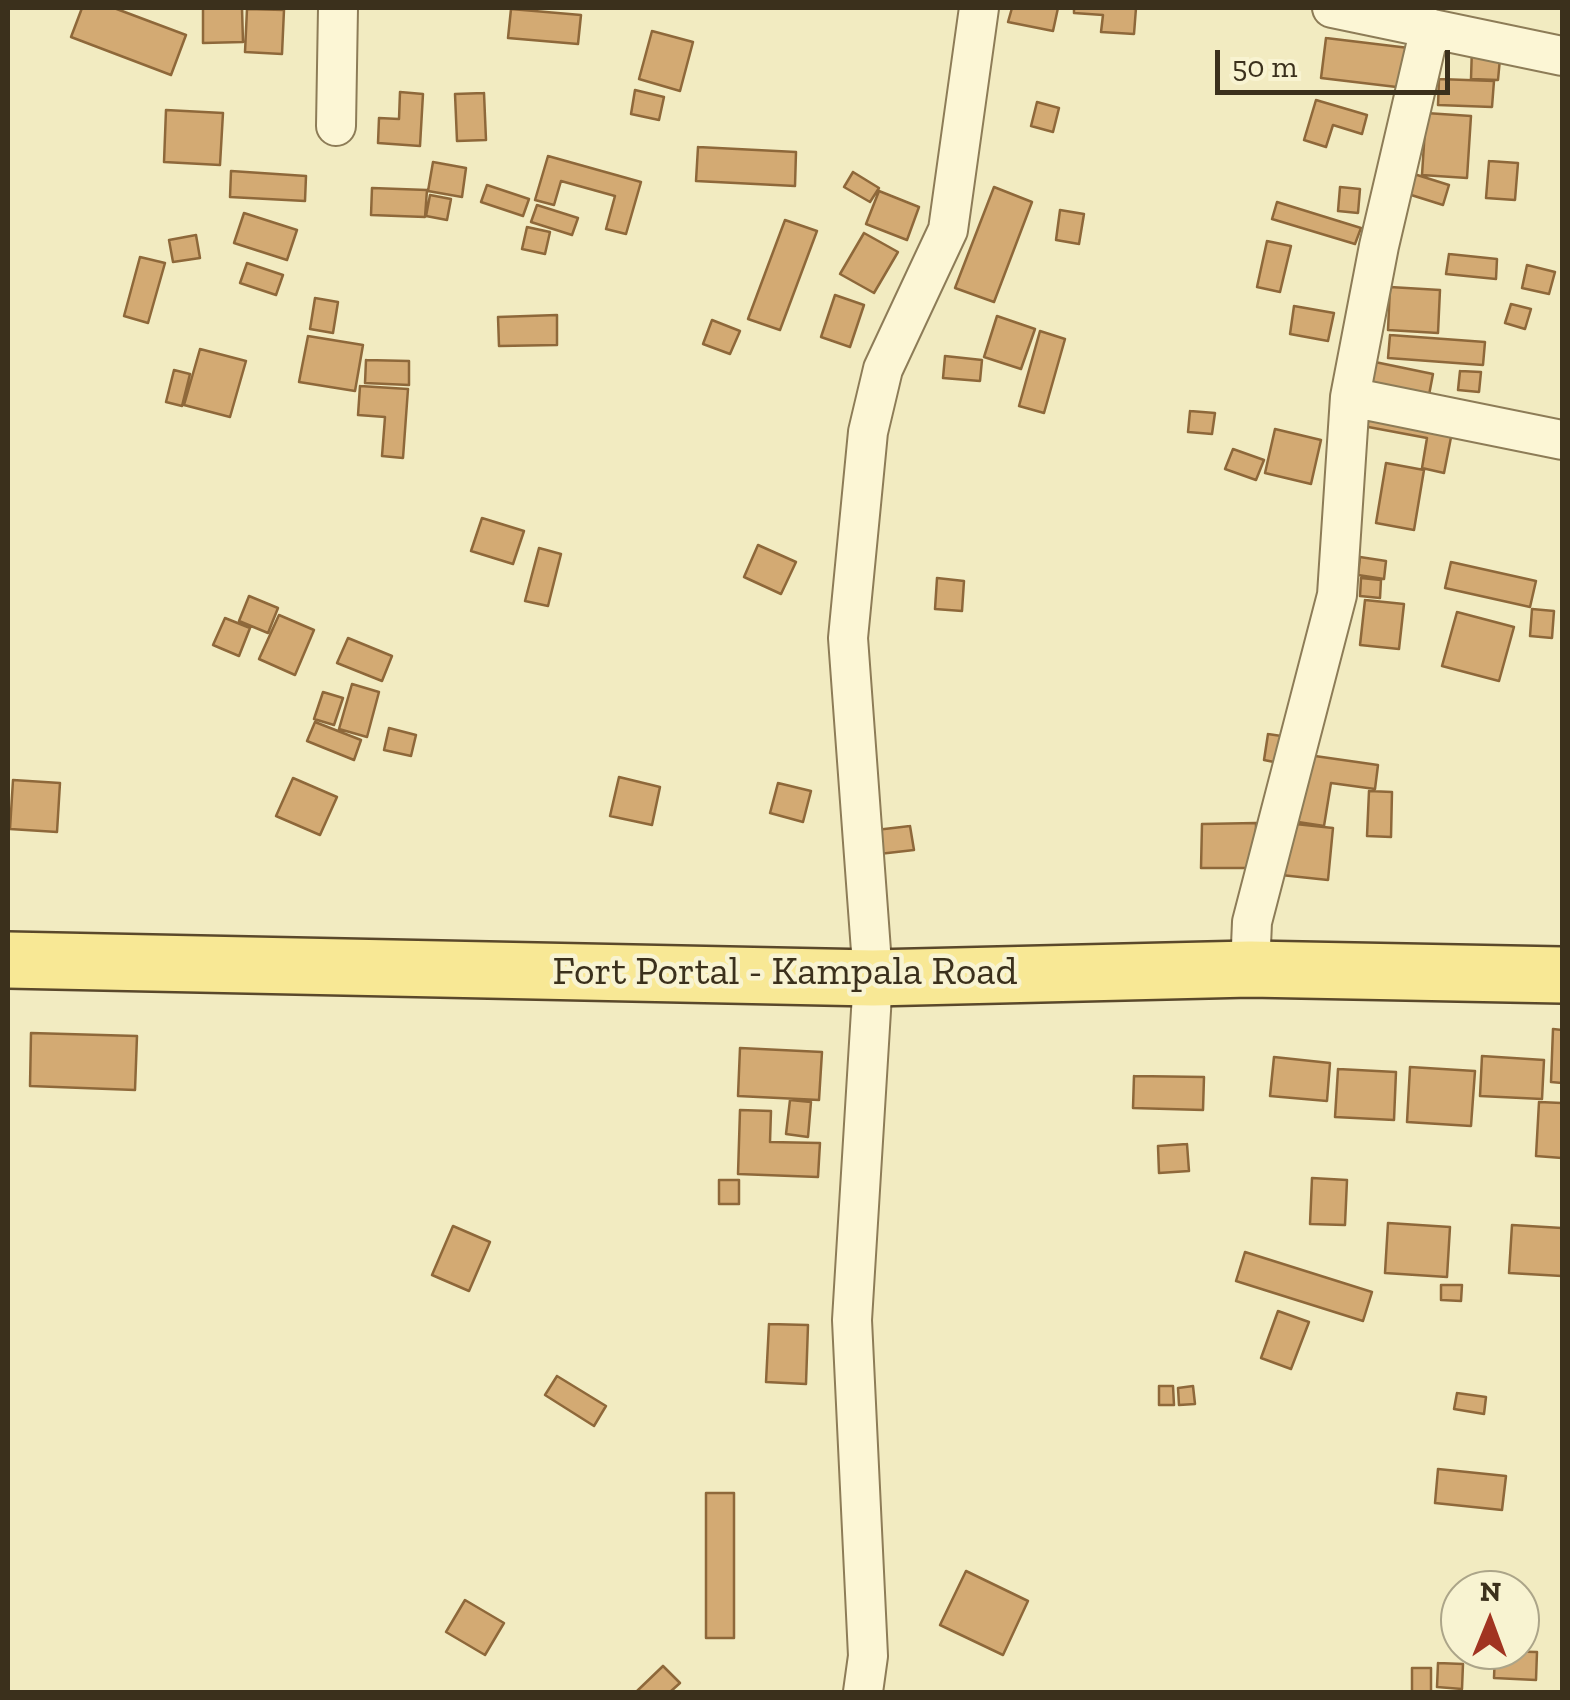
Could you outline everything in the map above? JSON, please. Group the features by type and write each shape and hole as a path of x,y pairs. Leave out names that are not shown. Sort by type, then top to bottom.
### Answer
{"main road":[{"name":"Fort Portal - Kampala Road","path":"8,960 874,978 1250,969 1562,975"}],"street":[{"path":"336,126 338,8"},
{"path":"863,1692 868,1656 852,1320 874,978 848,638 868,432 883,369 948,230 979,8"},
{"path":"1332,8 1562,56"},
{"path":"1250,969 1252,922 1337,594 1350,397 1379,246 1430,28"},
{"path":"1350,397 1562,440"}],"building":[{"path":"82,8 114,8 186,35 171,75 71,37"},
{"path":"203,8 242,8 243,42 203,43"},
{"path":"1012,8 1058,8 1053,31 1008,22"},
{"path":"1074,8 1136,8 1134,34 1101,32 1103,15 1074,13"},
{"path":"247,9 284,10 282,54 245,52"},
{"path":"511,9 581,15 578,44 508,38"},
{"path":"652,31 693,42 680,91 639,79"},
{"path":"1326,38 1409,48 1405,88 1321,78"},
{"path":"1472,47 1501,48 1498,80 1471,79"},
{"path":"1439,79 1494,81 1492,107 1438,105"},
{"path":"635,90 664,97 659,120 631,114"},
{"path":"400,92 423,94 420,146 378,143 379,118 399,119"},
{"path":"484,93 486,140 457,141 455,94"},
{"path":"1316,100 1367,115 1362,134 1333,125 1326,147 1304,140"},
{"path":"1037,102 1059,108 1053,132 1031,126"},
{"path":"166,110 223,113 220,165 164,162"},
{"path":"1426,113 1471,116 1467,178 1422,175"},
{"path":"698,147 796,152 795,186 696,181"},
{"path":"548,156 641,182 626,234 606,229 615,196 561,181 554,205 535,200"},
{"path":"1489,161 1518,163 1515,200 1486,198"},
{"path":"433,162 466,168 462,197 428,191"},
{"path":"231,171 306,176 305,201 230,197"},
{"path":"853,172 879,188 870,202 844,187"},
{"path":"1414,174 1449,185 1443,205 1408,194"},
{"path":"487,185 529,199 523,216 481,202"},
{"path":"994,187 1032,202 994,302 955,288"},
{"path":"1340,187 1360,189 1358,213 1338,211"},
{"path":"372,188 427,190 425,217 371,215"},
{"path":"879,191 919,207 907,240 866,224"},
{"path":"430,195 451,199 447,220 426,216"},
{"path":"1277,202 1361,228 1355,244 1272,219"},
{"path":"537,205 578,218 572,235 531,222"},
{"path":"1060,210 1084,214 1079,244 1056,240"},
{"path":"244,213 297,230 287,260 234,243"},
{"path":"785,220 817,231 780,330 748,319"},
{"path":"527,227 550,232 545,254 522,249"},
{"path":"864,233 898,252 874,293 840,274"},
{"path":"196,235 200,258 173,262 169,240"},
{"path":"1267,241 1291,246 1280,292 1257,287"},
{"path":"1449,254 1497,259 1496,279 1446,274"},
{"path":"140,257 165,263 148,323 124,316"},
{"path":"247,263 283,275 276,295 240,283"},
{"path":"1527,265 1555,272 1549,294 1522,288"},
{"path":"1390,287 1440,290 1438,333 1388,330"},
{"path":"835,295 864,305 850,347 821,337"},
{"path":"315,298 338,302 333,333 310,329"},
{"path":"1511,304 1531,309 1525,329 1505,323"},
{"path":"1294,306 1334,313 1328,341 1290,334"},
{"path":"557,315 557,345 499,346 498,317"},
{"path":"997,316 1035,329 1021,369 984,357"},
{"path":"712,320 740,331 730,354 703,344"},
{"path":"1040,331 1065,339 1044,413 1019,406"},
{"path":"1390,335 1485,342 1483,365 1388,358"},
{"path":"308,336 363,345 355,391 299,382"},
{"path":"200,349 246,361 230,417 184,405"},
{"path":"945,356 982,360 980,381 943,378"},
{"path":"366,360 409,361 409,385 365,383"},
{"path":"1375,362 1433,374 1429,395 1371,383"},
{"path":"174,370 190,374 182,406 166,402"},
{"path":"1460,371 1481,372 1479,392 1458,390"},
{"path":"360,386 408,389 403,458 382,456 385,417 358,415"},
{"path":"1367,405 1454,422 1444,473 1422,468 1427,438 1363,426"},
{"path":"1190,411 1215,413 1212,434 1188,432"},
{"path":"1275,429 1321,440 1311,484 1265,473"},
{"path":"1233,449 1264,460 1256,480 1225,469"},
{"path":"1386,463 1424,470 1414,530 1376,523"},
{"path":"482,518 524,531 513,564 471,551"},
{"path":"758,545 796,562 781,594 744,577"},
{"path":"539,548 561,554 548,606 525,601"},
{"path":"1360,557 1386,561 1384,579 1358,575"},
{"path":"1451,562 1536,581 1530,607 1445,588"},
{"path":"937,578 964,581 962,611 935,609"},
{"path":"1361,578 1381,580 1380,598 1360,596"},
{"path":"249,596 278,608 268,633 239,621"},
{"path":"1365,600 1404,604 1399,649 1360,645"},
{"path":"1532,609 1554,611 1552,638 1530,636"},
{"path":"1457,612 1514,627 1499,681 1442,666"},
{"path":"279,615 314,630 295,675 259,659"},
{"path":"225,618 250,628 239,656 213,645"},
{"path":"348,638 392,656 382,681 337,663"},
{"path":"352,684 379,692 367,737 339,729"},
{"path":"323,692 343,698 334,725 314,719"},
{"path":"315,722 361,740 354,760 307,741"},
{"path":"389,728 416,735 411,756 384,750"},
{"path":"1268,734 1288,737 1284,764 1264,760"},
{"path":"1308,755 1378,765 1375,789 1331,783 1324,826 1298,822"},
{"path":"619,777 660,787 652,825 610,816"},
{"path":"293,778 337,797 320,835 276,816"},
{"path":"13,780 60,783 57,832 10,829"},
{"path":"778,783 811,791 803,822 770,813"},
{"path":"1369,791 1392,792 1391,837 1367,836"},
{"path":"1256,823 1256,868 1201,868 1202,824"},
{"path":"1286,823 1333,828 1328,880 1281,875"},
{"path":"910,826 914,850 879,854 876,830"},
{"path":"1553,1029 1562,1030 1562,1083 1551,1082"},
{"path":"31,1033 137,1036 135,1090 30,1086"},
{"path":"740,1048 822,1052 819,1100 738,1096"},
{"path":"1482,1056 1544,1060 1542,1099 1480,1096"},
{"path":"1274,1057 1330,1063 1327,1101 1270,1096"},
{"path":"1410,1067 1475,1071 1471,1126 1407,1122"},
{"path":"1338,1069 1396,1072 1394,1120 1335,1117"},
{"path":"1134,1076 1204,1077 1203,1110 1133,1108"},
{"path":"790,1100 811,1102 808,1137 786,1134"},
{"path":"1539,1102 1562,1103 1562,1158 1536,1156"},
{"path":"740,1110 771,1111 770,1142 820,1143 818,1177 738,1174"},
{"path":"1187,1144 1189,1171 1159,1173 1158,1146"},
{"path":"1312,1178 1347,1180 1345,1225 1310,1224"},
{"path":"719,1180 739,1180 739,1204 719,1204"},
{"path":"1388,1223 1450,1227 1447,1277 1385,1273"},
{"path":"1512,1225 1562,1228 1562,1276 1509,1273"},
{"path":"453,1226 490,1242 469,1291 432,1275"},
{"path":"1245,1252 1372,1292 1363,1321 1236,1281"},
{"path":"1441,1285 1462,1285 1461,1301 1441,1300"},
{"path":"1278,1311 1309,1322 1291,1369 1261,1358"},
{"path":"769,1324 808,1325 806,1384 766,1382"},
{"path":"557,1376 606,1406 594,1426 545,1395"},
{"path":"1159,1386 1173,1386 1174,1405 1159,1405"},
{"path":"1193,1386 1195,1404 1179,1405 1178,1388"},
{"path":"1457,1393 1486,1397 1484,1414 1454,1409"},
{"path":"1438,1469 1506,1476 1502,1510 1435,1503"},
{"path":"706,1493 734,1493 734,1638 706,1638"},
{"path":"966,1571 1028,1601 1003,1655 940,1625"},
{"path":"465,1600 504,1623 485,1655 446,1632"},
{"path":"1438,1663 1440,1670 1463,1670 1462,1689 1437,1687"},
{"path":"663,1666 680,1683 670,1692 636,1692"},
{"path":"1412,1668 1431,1668 1431,1692 1412,1692"},
{"path":"1494,1670 1536,1670 1536,1680 1494,1678"}]}
